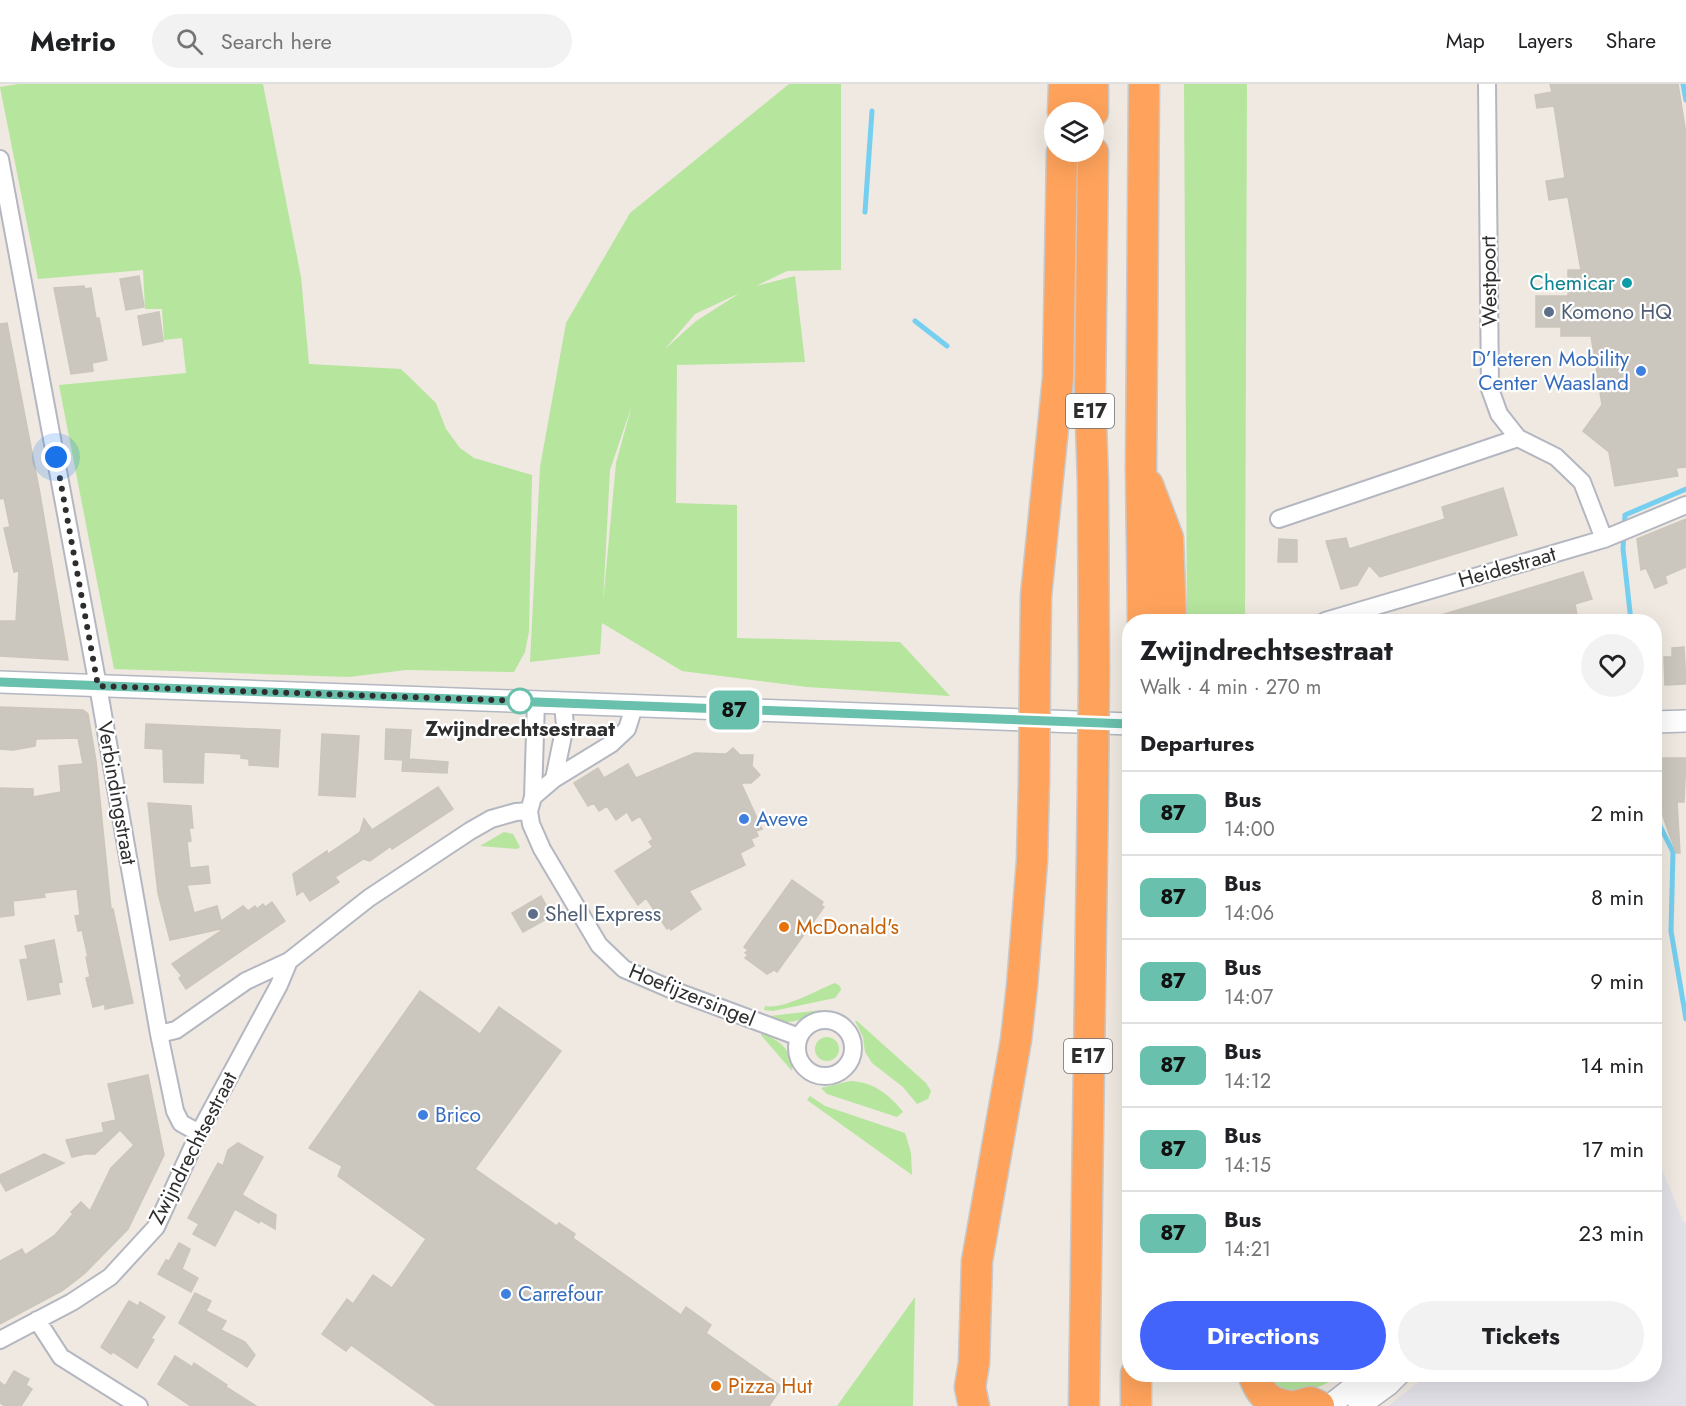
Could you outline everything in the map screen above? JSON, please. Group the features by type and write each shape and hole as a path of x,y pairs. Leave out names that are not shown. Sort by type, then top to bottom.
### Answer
{"highway":[{"path":"1063,102 1064,84"},
{"path":"1093,84 1093,102"},
{"name":"E17","path":"1143,614 1141,469 1144,84"},
{"path":"974,1406 970,1387 974,1363 977,1261 1014,1051 1022,986 1032,861 1036,596 1058,378 1062,162"},
{"name":"E17","path":"1084,1393 1094,670 1090,393 1093,162"},
{"path":"1141,469 1168,538 1171,614"},
{"path":"974,1363 987,1406"},
{"path":"1242,1406 1243,1382"},
{"path":"1257,1382 1264,1397 1279,1405 1291,1406"},
{"path":"1296,1406 1310,1402 1319,1406"}],"street":[{"name":"Westpoort","path":"1487,84 1490,389 1499,414 1518,438 1556,456 1582,482 1604,539"},
{"name":"Verbindingstraat","path":"0,159 98,686 159,1034 175,1111 181,1123 199,1134"},
{"path":"1279,519 1518,438"},
{"name":"Heidestraat","path":"1349,614 1604,539 1686,505"},
{"path":"0,682 1122,724"},
{"path":"531,804 536,702"},
{"path":"554,779 565,726 563,703"},
{"name":"Zwijndrechtsestraat","path":"159,1034 176,1030 246,981 289,961 369,898 470,831 491,819 516,812 531,804 554,779 611,744 627,729 634,707"},
{"path":"1662,722 1686,721"},
{"name":"Hoefijzersingel","path":"531,804 531,824 542,849 599,945 624,969 675,991 799,1037"},
{"name":"Zwijndrechtsestraat","path":"0,1340 72,1302 110,1277 156,1227 199,1134 279,985 289,961"},
{"path":"37,1320 61,1357 139,1406"},
{"path":"1329,1406 1360,1382"},
{"path":"1359,1406 1391,1382"}],"shaded area":[{"path":"1662,1169 1684,1223 1686,1222 1686,1406 1388,1406 1419,1382 1662,1382"}],"green space":[{"path":"18,84 263,84 301,277 309,364 401,369 436,403 446,429 460,448 474,458 532,475 529,632 525,652 514,672 406,670 349,677 114,669 59,385 186,373 182,338 164,340 162,309 145,309 143,270 38,279 0,87"},
{"path":"789,84 841,84 841,270 787,271 756,286 795,276 805,362 677,365 676,503 737,505 737,638 900,642 950,696 807,687 682,671 602,623 600,654 530,662 540,467 566,323 630,213","holes":["740,293 696,321 665,349 695,314","632,405 616,463 603,603 610,470"]},
{"path":"1184,84 1247,84 1245,614 1187,614"},
{"path":"504,832 513,834 520,847 517,849 480,846"},
{"path":"835,983 840,986 841,990 835,998 773,1011 764,1010 765,1006 781,1005"},
{"path":"822,1010 790,1022 768,1018 770,1016"},
{"path":"855,1021 926,1083 931,1091 928,1099 917,1104 903,1087 872,1063 865,1052 863,1037"},
{"path":"762,1033 774,1039 788,1052 792,1071 761,1035"},
{"path":"827,1037 832,1038 838,1044 838,1054 832,1060 827,1061 822,1060 816,1054 815,1049 816,1044 822,1038"},
{"path":"850,1081 866,1083 880,1090 903,1112 897,1117 827,1094 821,1088"},
{"path":"810,1096 825,1106 905,1133 911,1153 912,1175 807,1100"},
{"path":"915,1297 913,1406 837,1406"},
{"path":"1275,1382 1329,1382 1312,1389 1295,1392 1287,1391"}],"building":[{"path":"1550,84 1678,84 1686,134 1686,467 1676,468 1678,476 1615,486 1609,452 1583,431 1602,405 1591,336 1561,336 1561,327 1536,327 1536,296 1568,296 1568,270 1581,270 1568,197 1549,200 1546,181 1565,178 1554,106 1537,108 1535,95 1552,92"},
{"path":"139,276 144,307 126,310 120,279"},
{"path":"84,286 85,289 91,288 107,360 92,363 93,371 71,374 54,288"},
{"path":"159,312 163,341 143,345 138,316"},
{"path":"7,323 40,494 68,660 0,656 0,621 16,621 19,571 14,572 4,528 10,527 4,498 0,499 0,324"},
{"path":"1503,488 1517,535 1380,577 1369,565 1357,585 1341,589 1326,541 1346,538 1349,549 1445,519 1442,507"},
{"path":"1686,519 1686,567 1665,576 1667,583 1655,588 1646,568 1641,570 1637,539"},
{"path":"1279,539 1297,540 1297,562 1278,562"},
{"path":"1583,572 1592,599 1575,604 1577,614 1444,614"},
{"path":"1684,647 1686,684 1665,685 1664,657 1672,657 1672,648"},
{"path":"0,707 83,710 88,714 96,761 111,909 113,909 133,1003 105,1009 105,1004 93,1007 86,978 90,977 86,957 88,957 82,930 78,931 75,916 80,915 77,889 44,893 45,897 13,901 14,915 0,917 0,788 33,789 33,797 61,792 59,766 83,764 78,738 36,739 35,746 13,750 0,749"},
{"path":"146,724 280,730 278,767 249,765 249,759 241,758 241,754 204,752 203,783 164,782 163,749 145,748"},
{"path":"386,729 411,730 409,759 448,762 447,773 402,771 403,760 385,759"},
{"path":"322,734 359,736 355,797 319,795"},
{"path":"733,748 740,755 753,755 752,766 760,775 751,783 741,783 762,829 756,831 758,836 751,839 754,846 740,853 745,865 689,891 701,909 671,930 669,927 667,929 646,898 638,905 615,871 653,847 649,842 653,839 640,816 632,821 627,812 616,820 607,806 599,811 594,803 588,806 574,783 598,768 604,778 628,764 636,778 695,753 726,754"},
{"path":"1662,758 1686,758 1684,802 1677,802 1680,853 1676,853 1663,816"},
{"path":"438,787 453,809 392,849 391,846 370,861 363,859 335,877 339,882 310,901 303,891 297,895 293,874 360,832 364,819 372,830"},
{"path":"148,803 191,806 193,828 189,828 191,841 187,842 190,868 208,866 210,883 187,885 194,913 217,906 221,921 243,906 248,911 255,906 257,909 263,904 265,907 272,902 285,921 186,989 179,978 182,976 172,964 225,928 170,940 158,893"},
{"name":"McDonald's","path":"792,880 823,902 821,905 824,907 777,972 774,970 767,974 745,958 748,950 744,947"},
{"path":"541,896 552,916 523,932 512,913"},
{"path":"54,940 62,982 58,983 60,994 28,1000 20,960 28,959 25,946"},
{"name":"Carrefour","path":"420,991 480,1034 499,1007 561,1051 475,1169 557,1226 559,1223 575,1234 573,1238 681,1315 686,1307 711,1325 706,1333 782,1387 769,1406 437,1406 351,1345 346,1351 322,1334 347,1299 353,1304 373,1275 392,1288 426,1239 338,1176 342,1166 309,1148"},
{"path":"148,1075 164,1155 128,1229 84,1274 63,1290 0,1324 0,1261 22,1249 25,1255 55,1235 81,1202 90,1211 111,1168 134,1145 120,1130 95,1154 72,1157 66,1140 104,1132 102,1123 116,1120 108,1084"},
{"path":"238,1143 263,1157 242,1195 276,1215 275,1229 235,1209 215,1246 193,1234 199,1224 188,1218 218,1163 223,1166 228,1150"},
{"path":"44,1154 64,1163 6,1191 0,1181 0,1175"},
{"path":"179,1243 190,1249 182,1269 198,1278 191,1292 158,1274 166,1260 169,1261"},
{"path":"195,1293 211,1301 206,1311 226,1321 221,1330 245,1342 255,1355 247,1367 179,1323"},
{"path":"129,1301 138,1306 140,1302 165,1317 151,1338 154,1340 137,1368 101,1347"},
{"path":"175,1356 192,1367 194,1363 256,1406 191,1406 158,1384"},
{"path":"14,1371 29,1379 26,1385 32,1389 21,1406 5,1406 0,1403 0,1382 5,1386"}],"waterway":[{"path":"1683,84 1686,100"},
{"path":"865,212 872,111"},
{"path":"915,321 947,346"},
{"path":"1630,614 1623,549 1625,515 1686,489"},
{"path":"1662,830 1673,852 1671,931 1686,1019"}],"bus line":[{"name":"87","path":"0,682 964,720 1122,724"}],"place":[{"name":"Chemicar","path":"1627,283"},
{"name":"Komono HQ","path":"1549,312"},
{"name":"D’Ieteren Mobility Center Waasland","path":"1641,371"},
{"name":"Zwijndrechtsestraat","path":"520,701"},
{"name":"Aveve","path":"744,819"},
{"name":"Shell Express","path":"533,914"},
{"name":"McDonald's","path":"784,927"},
{"name":"Brico","path":"423,1115"},
{"name":"Carrefour","path":"506,1294"},
{"name":"Pizza Hut","path":"716,1386"}],"route":[{"path":"56,457 98,686 520,701"}]}
